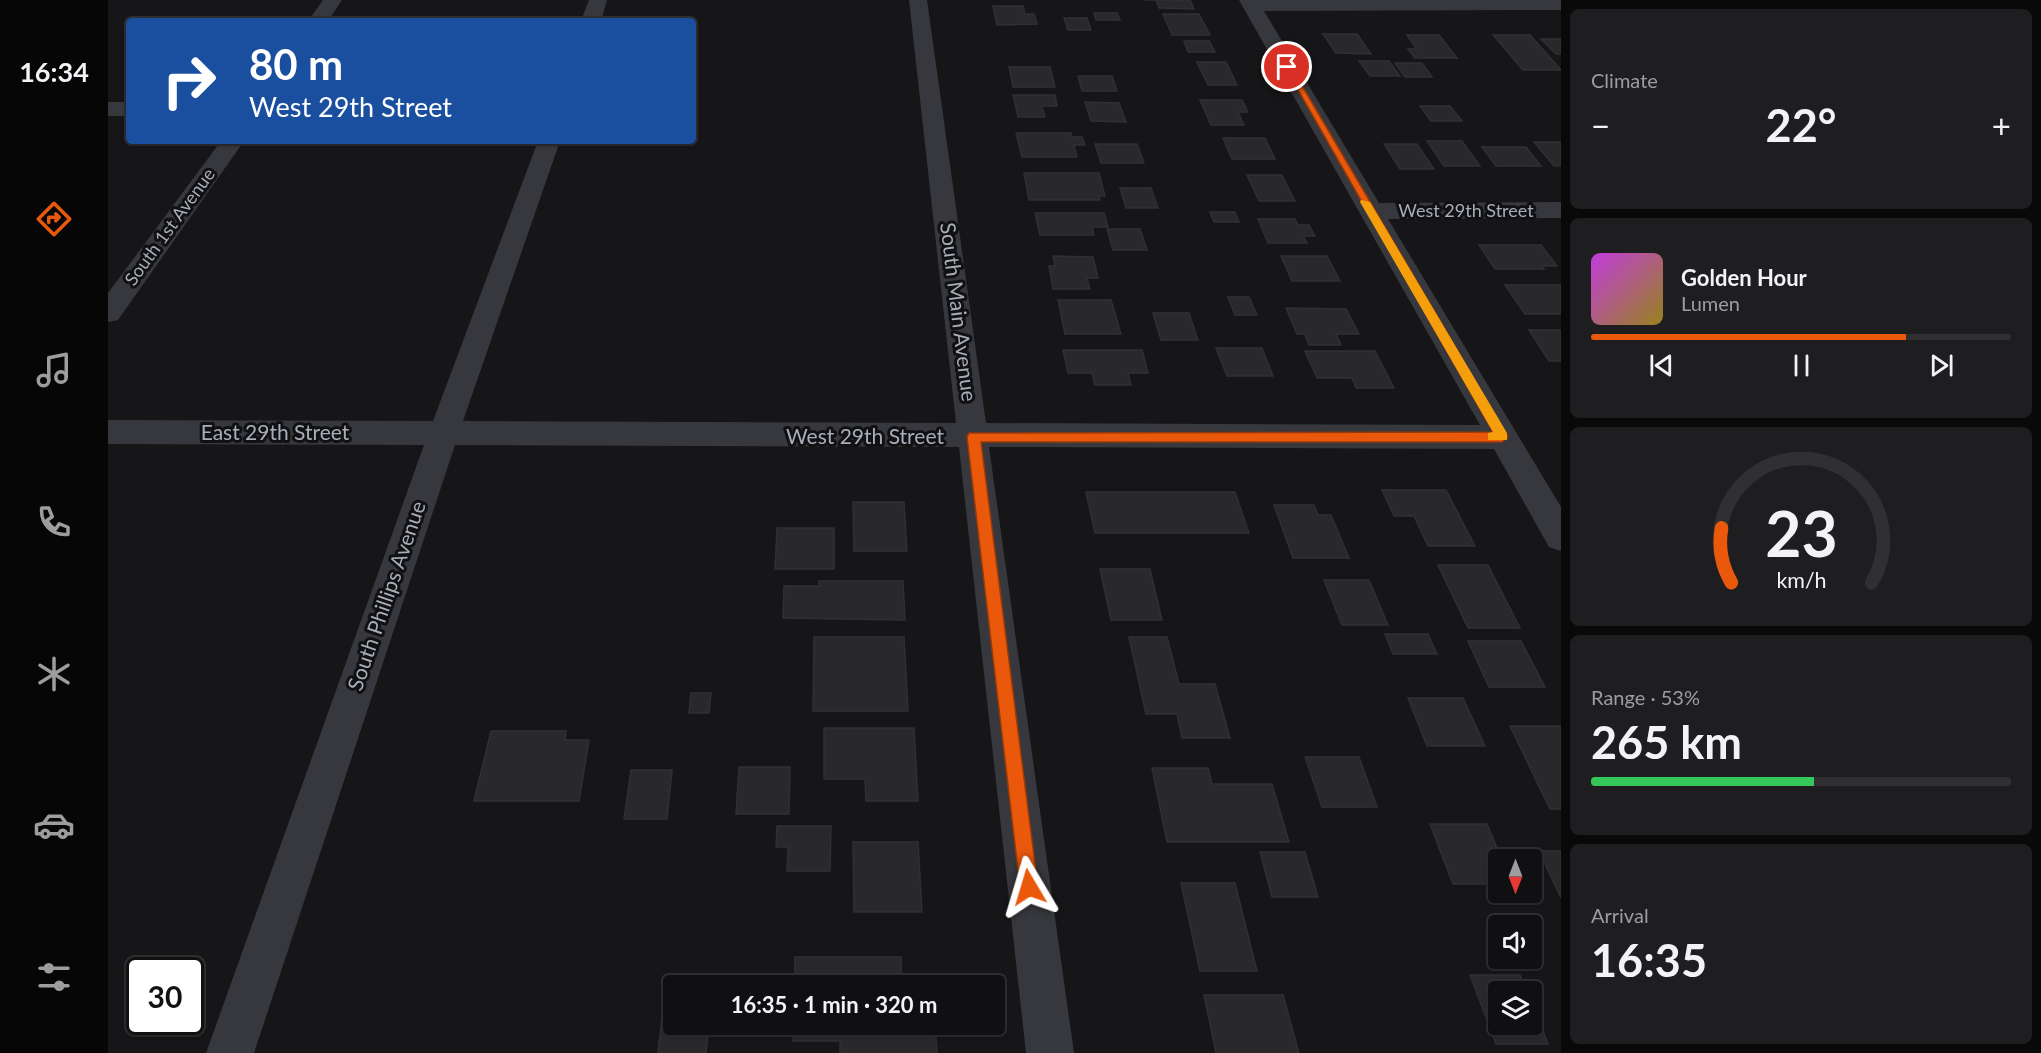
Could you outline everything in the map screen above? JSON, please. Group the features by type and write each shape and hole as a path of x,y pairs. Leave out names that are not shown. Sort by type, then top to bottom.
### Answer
{"street":[{"path":"320,18 333,0"},
{"path":"592,18 598,0"},
{"name":"South Main Avenue","path":"918,0 1050,1053"},
{"path":"1250,2 1561,4"},
{"path":"1250,2 1561,537"},
{"path":"108,109 126,109"},
{"name":"South 1st Avenue","path":"108,313 231,144"},
{"name":"South Phillips Avenue","path":"230,1053 443,435 548,144"},
{"name":"West 29th Street","path":"1370,211 1561,210"},
{"name":"East 29th Street","path":"108,432 443,435"},
{"name":"West 29th Street","path":"443,435 1502,437"}],"building":[{"path":"1156,0 1190,0 1194,9 1159,8"},
{"path":"993,6 1023,6 1025,14 1034,14 1037,24 997,25"},
{"path":"1094,13 1117,13 1120,20 1096,20"},
{"path":"1163,14 1199,14 1210,35 1172,35"},
{"path":"1064,18 1087,18 1091,30 1068,30"},
{"path":"1323,34 1357,34 1371,54 1336,53"},
{"path":"1407,35 1439,35 1457,58 1415,58 1408,49 1417,49"},
{"path":"1493,35 1530,35 1561,70 1523,70"},
{"path":"1541,39 1561,39 1561,54 1556,54"},
{"path":"1184,41 1209,41 1215,52 1188,52"},
{"path":"1359,61 1389,61 1400,76 1370,76"},
{"path":"1197,62 1226,62 1237,85 1208,85"},
{"path":"1395,63 1422,63 1432,77 1405,77"},
{"path":"1009,67 1050,67 1055,87 1013,87"},
{"path":"1078,76 1112,76 1117,91 1082,91"},
{"path":"1013,95 1055,95 1057,106 1042,106 1045,117 1018,117"},
{"path":"1200,100 1242,100 1248,112 1238,112 1244,125 1211,125"},
{"path":"1085,102 1119,103 1126,122 1091,121"},
{"path":"1420,106 1450,106 1462,121 1431,121"},
{"path":"1016,133 1071,133 1072,137 1082,137 1085,145 1074,145 1077,157 1022,157"},
{"path":"1223,138 1265,138 1275,159 1232,159"},
{"path":"1427,141 1462,141 1480,166 1444,166"},
{"path":"1534,142 1561,142 1561,166 1554,166"},
{"path":"1095,144 1137,144 1144,163 1101,163"},
{"path":"1384,144 1417,144 1434,169 1400,169"},
{"path":"1482,147 1526,147 1541,166 1496,166"},
{"path":"1024,173 1099,173 1105,196 1099,196 1100,200 1029,200"},
{"path":"1247,175 1282,175 1295,201 1259,201"},
{"path":"1120,188 1151,188 1158,208 1126,208"},
{"path":"1210,212 1235,212 1239,222 1214,222"},
{"path":"1035,213 1104,213 1108,227 1092,227 1094,235 1040,235"},
{"path":"1258,219 1295,219 1298,225 1309,225 1315,236 1303,236 1307,243 1268,243"},
{"path":"1107,229 1140,229 1147,250 1113,250"},
{"path":"1479,245 1541,245 1557,266 1541,266 1544,269 1495,269"},
{"path":"1053,256 1093,257 1098,278 1087,278 1090,289 1053,289 1049,266 1055,266"},
{"path":"1281,256 1327,256 1340,281 1292,281"},
{"path":"1505,285 1561,285 1561,314 1525,314"},
{"path":"1228,297 1249,297 1257,315 1235,315"},
{"path":"1058,300 1111,300 1121,334 1065,334"},
{"path":"1286,308 1346,309 1359,334 1336,334 1341,345 1309,345 1305,334 1297,334"},
{"path":"1153,313 1189,313 1198,340 1161,340"},
{"path":"1529,330 1561,330 1561,361 1549,361"},
{"path":"1216,348 1262,348 1273,376 1227,376"},
{"path":"1063,350 1142,350 1148,373 1128,373 1131,385 1095,385 1092,373 1068,373"},
{"path":"1305,351 1375,351 1394,388 1356,388 1352,378 1317,378"},
{"path":"1382,490 1446,490 1475,546 1428,546 1414,516 1394,516"},
{"path":"1086,492 1235,492 1249,533 1095,533"},
{"path":"853,502 904,502 907,551 854,551"},
{"path":"1274,505 1314,505 1318,515 1331,515 1349,558 1293,558"},
{"path":"777,528 834,528 834,569 775,569"},
{"path":"1438,565 1488,565 1520,628 1468,628"},
{"path":"1100,569 1150,569 1162,620 1111,620"},
{"path":"1324,580 1369,580 1388,625 1342,625"},
{"path":"819,581 903,581 905,620 783,618 784,586 819,586"},
{"path":"1385,634 1428,634 1437,654 1393,654"},
{"path":"814,637 904,637 908,711 813,711"},
{"path":"1129,637 1167,637 1179,684 1215,684 1230,738 1182,738 1177,714 1146,714"},
{"path":"1468,641 1521,641 1545,687 1489,687"},
{"path":"691,693 711,693 709,713 689,713"},
{"path":"1408,698 1463,698 1485,746 1427,746"},
{"path":"1510,726 1561,726 1561,809 1550,809"},
{"path":"824,728 914,728 918,801 866,801 865,779 824,779"},
{"path":"491,731 566,731 565,740 589,740 579,801 474,801"},
{"path":"1305,757 1359,757 1377,807 1322,807"},
{"path":"739,767 790,767 789,814 736,814"},
{"path":"1152,768 1208,768 1212,784 1272,784 1289,842 1167,842"},
{"path":"631,770 672,770 667,819 624,819"},
{"path":"1430,824 1487,824 1497,849 1488,849 1488,884 1453,884"},
{"path":"777,826 831,826 830,871 787,871 788,847 776,847"},
{"path":"853,842 918,842 922,912 854,912"},
{"path":"1542,851 1561,851 1561,898 1542,857"},
{"path":"1260,852 1305,852 1318,897 1272,897"},
{"path":"1181,883 1235,883 1257,971 1200,971"},
{"path":"795,957 901,957 902,975 795,975"},
{"path":"1470,975 1520,975 1522,981 1488,981 1488,1023"},
{"path":"1204,995 1283,995 1299,1053 1216,1053"},
{"path":"663,1007 663,1035 708,1035 706,1053 658,1053"},
{"path":"1542,1029 1548,1044 1496,1044 1493,1035 1542,1035"},
{"path":"793,1035 936,1035 937,1053 840,1053 840,1041 793,1041"}],"slow traffic":[{"path":"1365,202 1502,437 1492,437"}],"route":[{"path":"1029,887 974,437 1502,437 1287,67"}]}
